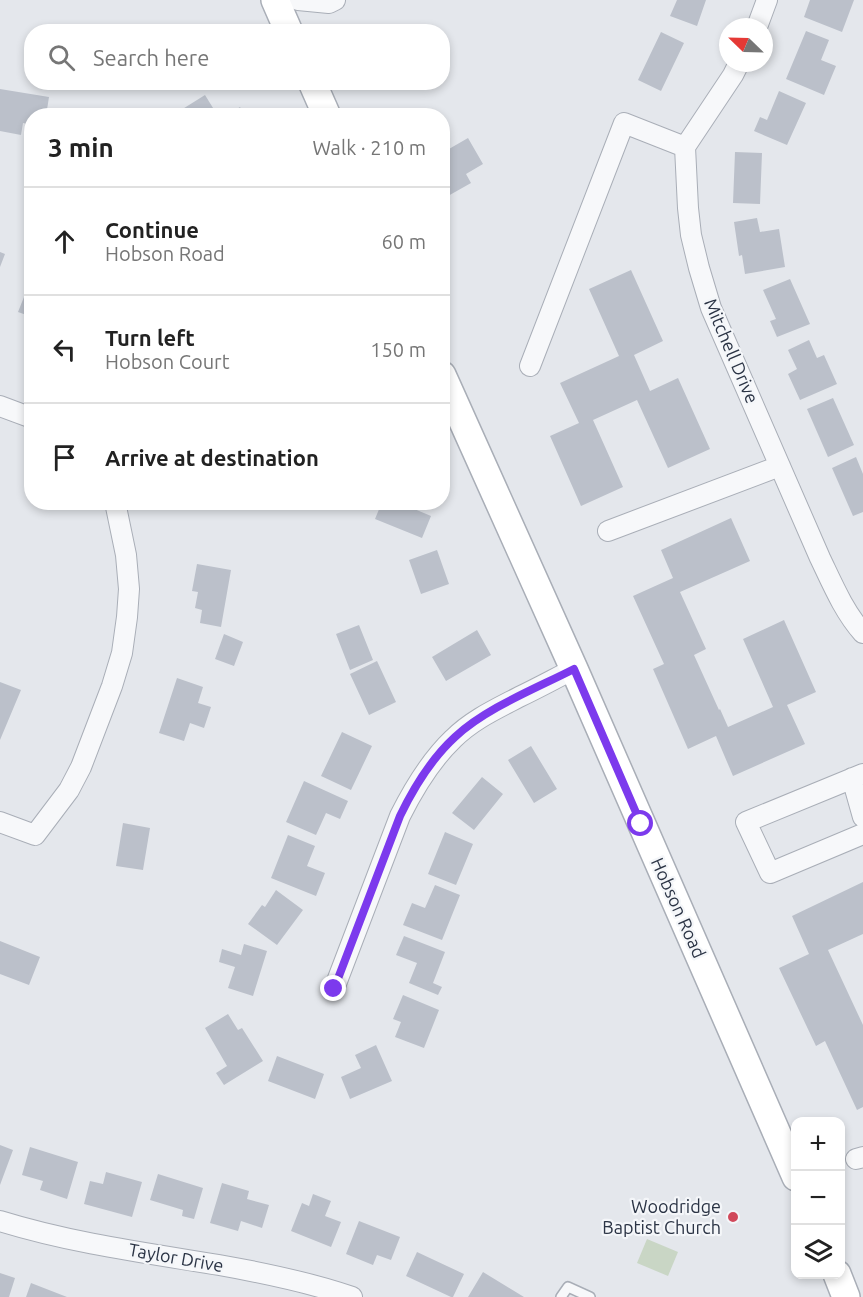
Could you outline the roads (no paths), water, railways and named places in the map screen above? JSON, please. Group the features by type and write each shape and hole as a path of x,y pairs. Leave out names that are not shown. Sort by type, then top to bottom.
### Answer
{"main road":[{"path":"275,0 286,24"},
{"path":"316,90 323,108"},
{"name":"Hobson Road","path":"450,393 574,669 792,1171"},
{"path":"839,1279 846,1297"}],"street":[{"path":"298,0 329,3 335,0"},
{"path":"760,18 767,0"},
{"path":"530,366 624,123 685,147 734,72"},
{"name":"Mitchell Drive","path":"685,147 691,236 711,308 820,558 839,597 863,633"},
{"path":"0,406 24,415"},
{"path":"608,531 780,466"},
{"path":"0,822 35,835 69,790 81,767 112,686 122,653 129,589 126,555 117,510"},
{"path":"334,989 400,816 424,774 454,738 486,714 574,669"},
{"path":"863,817 858,776 746,822 770,873 863,834"},
{"name":"Taylor Drive","path":"0,1221 85,1242 304,1282 352,1297"}],"lane":[{"path":"561,1297 568,1287 590,1297"}],"place":[{"name":"Woodridge Baptist Church","path":"733,1217"}]}
